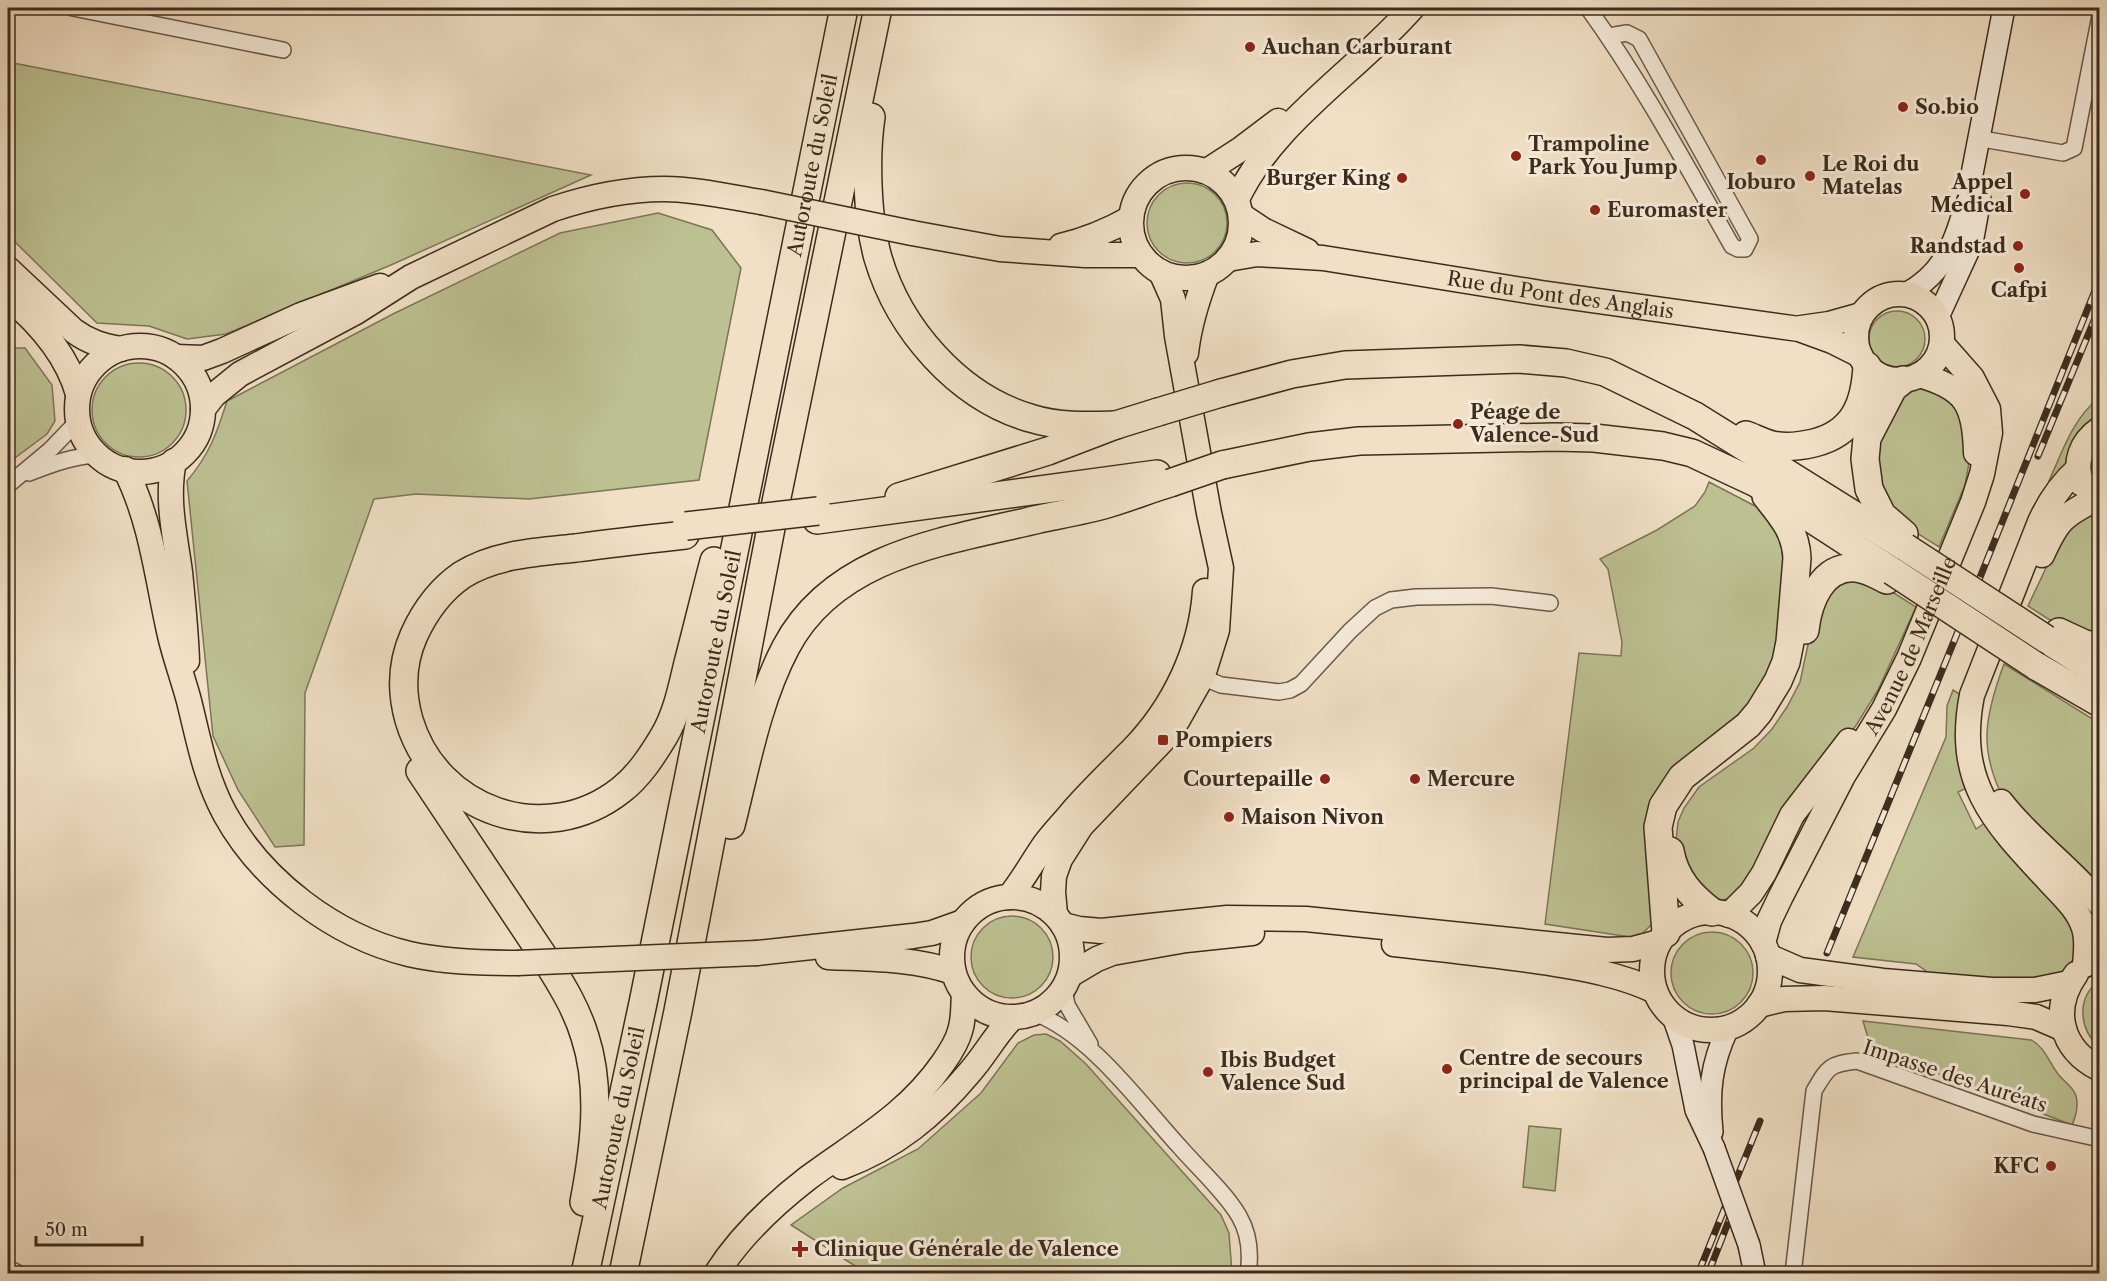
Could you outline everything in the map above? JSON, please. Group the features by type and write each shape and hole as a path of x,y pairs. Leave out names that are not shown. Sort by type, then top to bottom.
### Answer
{"highway":[{"name":"Autoroute du Soleil","path":"585,1274 650,969 844,8"},
{"name":"Autoroute du Soleil","path":"623,1274 681,997 776,502 878,8"},
{"path":"888,8 867,146 874,240 884,273 895,298 916,333 945,366 967,385 1001,407 1045,422 1088,426 1116,425"},
{"path":"686,530 520,554 474,569 451,583 440,594 424,615 412,639 405,664 404,680 407,713 413,732 428,761 441,777 477,805 504,815 530,819 553,818 589,809 620,790 639,771 665,734 678,704 718,544 774,346"},
{"path":"817,516 889,500 1048,451 1116,425 1292,374 1345,365 1519,359 1566,363 1605,372 1695,416 1907,543 1959,583 2048,633 2100,673"},
{"path":"1695,416 1772,445 1800,447 1821,441 1839,433 1852,421 1859,408 1865,391 1863,360"},
{"path":"1907,543 1882,515 1869,489 1865,459 1867,438 1893,388 1911,377"},
{"path":"570,1274 587,1184 593,1128 593,1087 586,1040 566,992 417,766 402,733 395,706 396,658 406,626 426,594 450,571 480,554 531,543 686,530 1169,477 1227,463 1337,443 1575,438 1663,446 1692,453 1756,483 1889,575 2100,703"},
{"path":"681,997 764,700 787,645 812,609 856,575 890,558 945,541 1110,503 1169,477"},
{"path":"1663,937 1658,827 1663,807 1682,777 1748,725 1778,681 1786,662 1797,568 1797,545 1785,520 1756,483"},
{"path":"1721,914 1695,899 1682,884 1674,869 1670,852 1671,825 1679,802 1697,781 1751,742 1770,722 1796,672 1804,644 1812,598 1822,582 1840,571 1856,568 1889,575"},
{"path":"2048,633 2100,647"}],"main road":[{"path":"1207,171 1267,131 1361,46 1397,8"},
{"path":"1239,207 1229,187 1207,171 1181,168 1166,171 1140,191 1131,218 1132,237 1141,255 1150,265 1176,278 1192,278 1217,269 1228,259 1239,240 1239,207 1255,165 1271,146 1378,44 1412,8"},
{"path":"1906,294 1924,302 1938,317 1942,344 1934,363 1911,377 1890,379 1877,374 1863,360 1856,342 1856,328 1861,315 1868,307 1885,296 1906,294 1930,278 1942,265 1960,226 1967,200 2004,8"},
{"path":"1938,317 1972,243 1984,180 1994,64"},
{"path":"202,409 214,395 240,374 356,312 411,277 527,220 576,202 622,192 666,189 761,202 1000,249 1141,255"},
{"name":"Rue du Pont des Anglais","path":"1239,207 1263,230 1323,258"},
{"path":"1037,252 1082,241 1110,230 1131,218"},
{"name":"Rue du Pont des Anglais","path":"1228,259 1257,254 1323,258 1541,293 1799,329 1832,341 1863,360"},
{"path":"8,269 85,339 121,349"},
{"path":"1009,897 1046,844 1072,812 1150,729 1174,692 1195,670 1217,630 1221,568 1177,336 1173,299 1161,272"},
{"path":"1184,375 1188,336 1207,274"},
{"path":"78,394 86,376 98,362 121,349 135,346 149,347 176,357 203,358 352,295 411,277"},
{"path":"8,297 35,322 49,339 73,376 78,394 78,421 89,446 106,462 125,470 142,471 159,468 174,461 195,439 201,424 202,409 198,385 189,370 176,357"},
{"name":"Rue du Pont des Anglais","path":"1799,329 1861,315"},
{"name":"Avenue de Marseille","path":"1766,950 1769,921 1781,896 1843,776 1884,709 1909,658 1982,474 1990,433 1988,409 1972,378 1942,344"},
{"name":"Avenue de Marseille","path":"1721,914 1751,893 1764,873 1792,814 1843,750 1884,691 1902,654 1966,497 1973,476 1976,456 1975,432 1971,414 1963,399 1952,388 1938,381 1911,377"},
{"path":"2100,429 2083,445 2078,469 2083,486 2097,502 2074,510 2061,520 2052,532 1987,694 1980,736 1982,756 1997,797 2030,835 2084,884 2100,904"},
{"path":"174,461 171,475 171,506 186,632 189,702"},
{"path":"2078,469 2050,502 2040,522 1972,695 1967,739 1974,778 1992,814 2010,839 2075,909 2084,926 2092,961 2069,983 2063,998 2062,1013 2064,1029 2069,1042 2096,1071"},
{"path":"125,470 146,521 169,634 189,702 200,753 225,813 242,841 265,868 285,886 338,925 371,941 408,954 469,962 517,963 757,953 913,936 932,933 963,922"},
{"path":"1067,982 1072,962 1072,949 1059,920 1053,892 1054,876 1060,859 1081,826 1163,740 1190,701 1195,670"},
{"path":"1023,1016 994,1015 977,1007 964,994 953,972 951,954 954,937 963,922 975,909 991,900 1009,897 1026,898 1041,904 1059,920 1079,929 1101,931 1206,920 1277,918 1341,922 1607,950 1633,950 1663,937"},
{"path":"1721,914 1743,921 1754,931 1766,950 1770,973 1767,990 1759,1005 1746,1019 1728,1028 1709,1030 1690,1026 1672,1016 1662,1005 1655,991 1652,974 1653,958 1663,937 1678,922 1692,915 1721,914"},
{"path":"806,1180 857,1161 904,1137 929,1116 971,1071 1001,1029 1023,1016 1046,1007 1067,982 1097,959 1112,953 1195,938 1283,933 1525,959 1613,975 1655,991"},
{"path":"1766,950 1800,970 1883,981 1992,990 2035,990 2069,983"},
{"path":"757,953 909,962 953,972"},
{"path":"716,1274 732,1249 770,1210 806,1180 884,1125 913,1101 951,1052 960,1032 964,994"},
{"path":"1759,1005 1784,999 1847,1000 2008,1013 2036,1017 2064,1029"},
{"path":"1672,1016 1683,1045 1696,1110 1714,1148 1749,1245 1755,1274"},
{"path":"1714,1148 1710,1105 1711,1076 1719,1047 1728,1028"}],"street":[{"path":"73,8 283,50"},
{"path":"1588,8 1609,36 1657,115 1732,246 1745,249 1750,239 1639,39 1627,33 1609,36"},
{"path":"1988,140 2062,153 2074,148 2100,16"},
{"path":"13,481 50,450 78,421"},
{"path":"13,481 59,462 82,456 98,455"},
{"path":"1195,670 1221,685 1267,692 1290,690 1301,684 1350,631 1375,609 1391,600 1416,597 1491,596 1550,603"},
{"path":"1067,982 1067,1005 1094,1051"},
{"path":"1023,1016 1058,1024 1094,1051 1213,1184 1239,1216 1247,1237 1250,1260 1248,1274"},
{"name":"Impasse des Auréats","path":"1793,1274 1814,1091 1825,1072 1837,1063 1857,1061 2052,1130 2100,1139"},
{"path":"8,1268 20,1274"}],"green space":[{"path":"8,62 591,175 391,265 226,334 187,339 149,326 97,323 8,235"},
{"path":"1179,183 1195,183 1216,194 1227,215 1227,231 1216,252 1195,263 1179,263 1165,257 1153,245 1147,231 1147,215 1153,201 1165,189"},
{"path":"658,213 712,230 741,268 699,480 529,499 416,494 374,499 305,693 304,845 275,847 238,790 213,736 187,481 212,443 227,401 393,314 560,233"},
{"path":"1891,311 1903,311 1913,315 1921,323 1925,339 1921,355 1913,363 1903,367 1891,367 1881,363 1873,355 1869,345 1869,333 1873,323 1881,315"},
{"path":"8,348 25,348 52,385 55,421 47,434 8,463"},
{"path":"139,363 157,367 172,377 182,392 186,410 182,428 172,443 157,453 139,457 121,453 106,443 96,428 92,410 96,392 106,377 121,367"},
{"path":"1921,385 1949,394 1967,427 1969,463 1965,485 1939,547 1896,520 1877,490 1880,429 1905,390"},
{"path":"2099,398 2099,417 2091,420 2079,431 2063,470 2053,484 2049,481 2069,436 2082,415"},
{"path":"1709,482 1757,507 1778,523 1785,538 1782,647 1753,711 1681,767 1652,924 1642,934 1630,937 1545,924 1579,653 1621,656 1622,642 1608,569 1600,559 1657,530 1695,506"},
{"path":"2086,515 2099,517 2099,638 2053,622 2028,606 2065,528"},
{"path":"1858,577 1883,586 1916,607 1878,690 1857,724 1758,860 1737,895 1724,900 1713,898 1694,886 1676,841 1678,822 1684,808 1699,787 1754,748 1772,729 1800,682 1815,612 1830,585"},
{"path":"2004,664 2099,723 2099,892 2006,804 1997,785 1991,767 1987,734 1992,701"},
{"path":"1953,690 1966,698 1971,786 1958,792 1976,829 1989,820 2074,928 2076,953 2072,961 2061,973 2040,983 1929,973 1916,964 1853,957 1946,737 1947,706"},
{"path":"1012,916 1028,919 1041,928 1050,941 1053,957 1050,973 1041,986 1028,995 1012,998 996,995 983,986 974,973 971,957 974,941 983,928 996,919"},
{"path":"1712,932 1728,935 1741,944 1750,957 1753,973 1750,989 1741,1002 1728,1011 1712,1014 1696,1011 1683,1002 1674,989 1671,973 1674,957 1683,944 1696,935"},
{"path":"2099,981 2099,1047 2087,1031 2083,1014 2086,996"},
{"path":"1863,1021 2031,1040 2043,1050 2058,1074 2075,1093 2077,1108 2072,1125 1871,1048"},
{"path":"1046,1034 1060,1041 1086,1064 1221,1215 1229,1233 1232,1273 866,1273 791,1225 843,1188 918,1149 981,1093 1018,1043 1034,1035"},
{"path":"1529,1126 1561,1129 1555,1191 1523,1187"}],"railway":[{"path":"1827,953 2100,278"},
{"path":"2038,456 2100,306"},
{"path":"1698,1274 1760,1121"},
{"path":"1708,1274 1733,1210"}],"place":[{"name":"Auchan Carburant","path":"1250,47"},
{"name":"So.bio","path":"1903,107"},
{"name":"Trampoline Park You Jump","path":"1516,156"},
{"name":"Ioburo","path":"1761,160"},
{"name":"Le Roi du Matelas","path":"1810,176"},
{"name":"Burger King","path":"1402,178"},
{"name":"Appel Médical","path":"2025,194"},
{"name":"Euromaster","path":"1595,210"},
{"name":"Randstad","path":"2018,246"},
{"name":"Cafpi","path":"2019,268"},
{"name":"Péage de Valence-Sud","path":"1458,424"},
{"name":"Pompiers","path":"1163,740"},
{"name":"Courtepaille","path":"1325,779"},
{"name":"Mercure","path":"1415,779"},
{"name":"Maison Nivon","path":"1229,817"},
{"name":"Centre de secours principal de Valence","path":"1447,1069"},
{"name":"Ibis Budget Valence Sud","path":"1208,1072"},
{"name":"KFC","path":"2051,1166"},
{"name":"Clinique Générale de Valence","path":"800,1249"}]}
